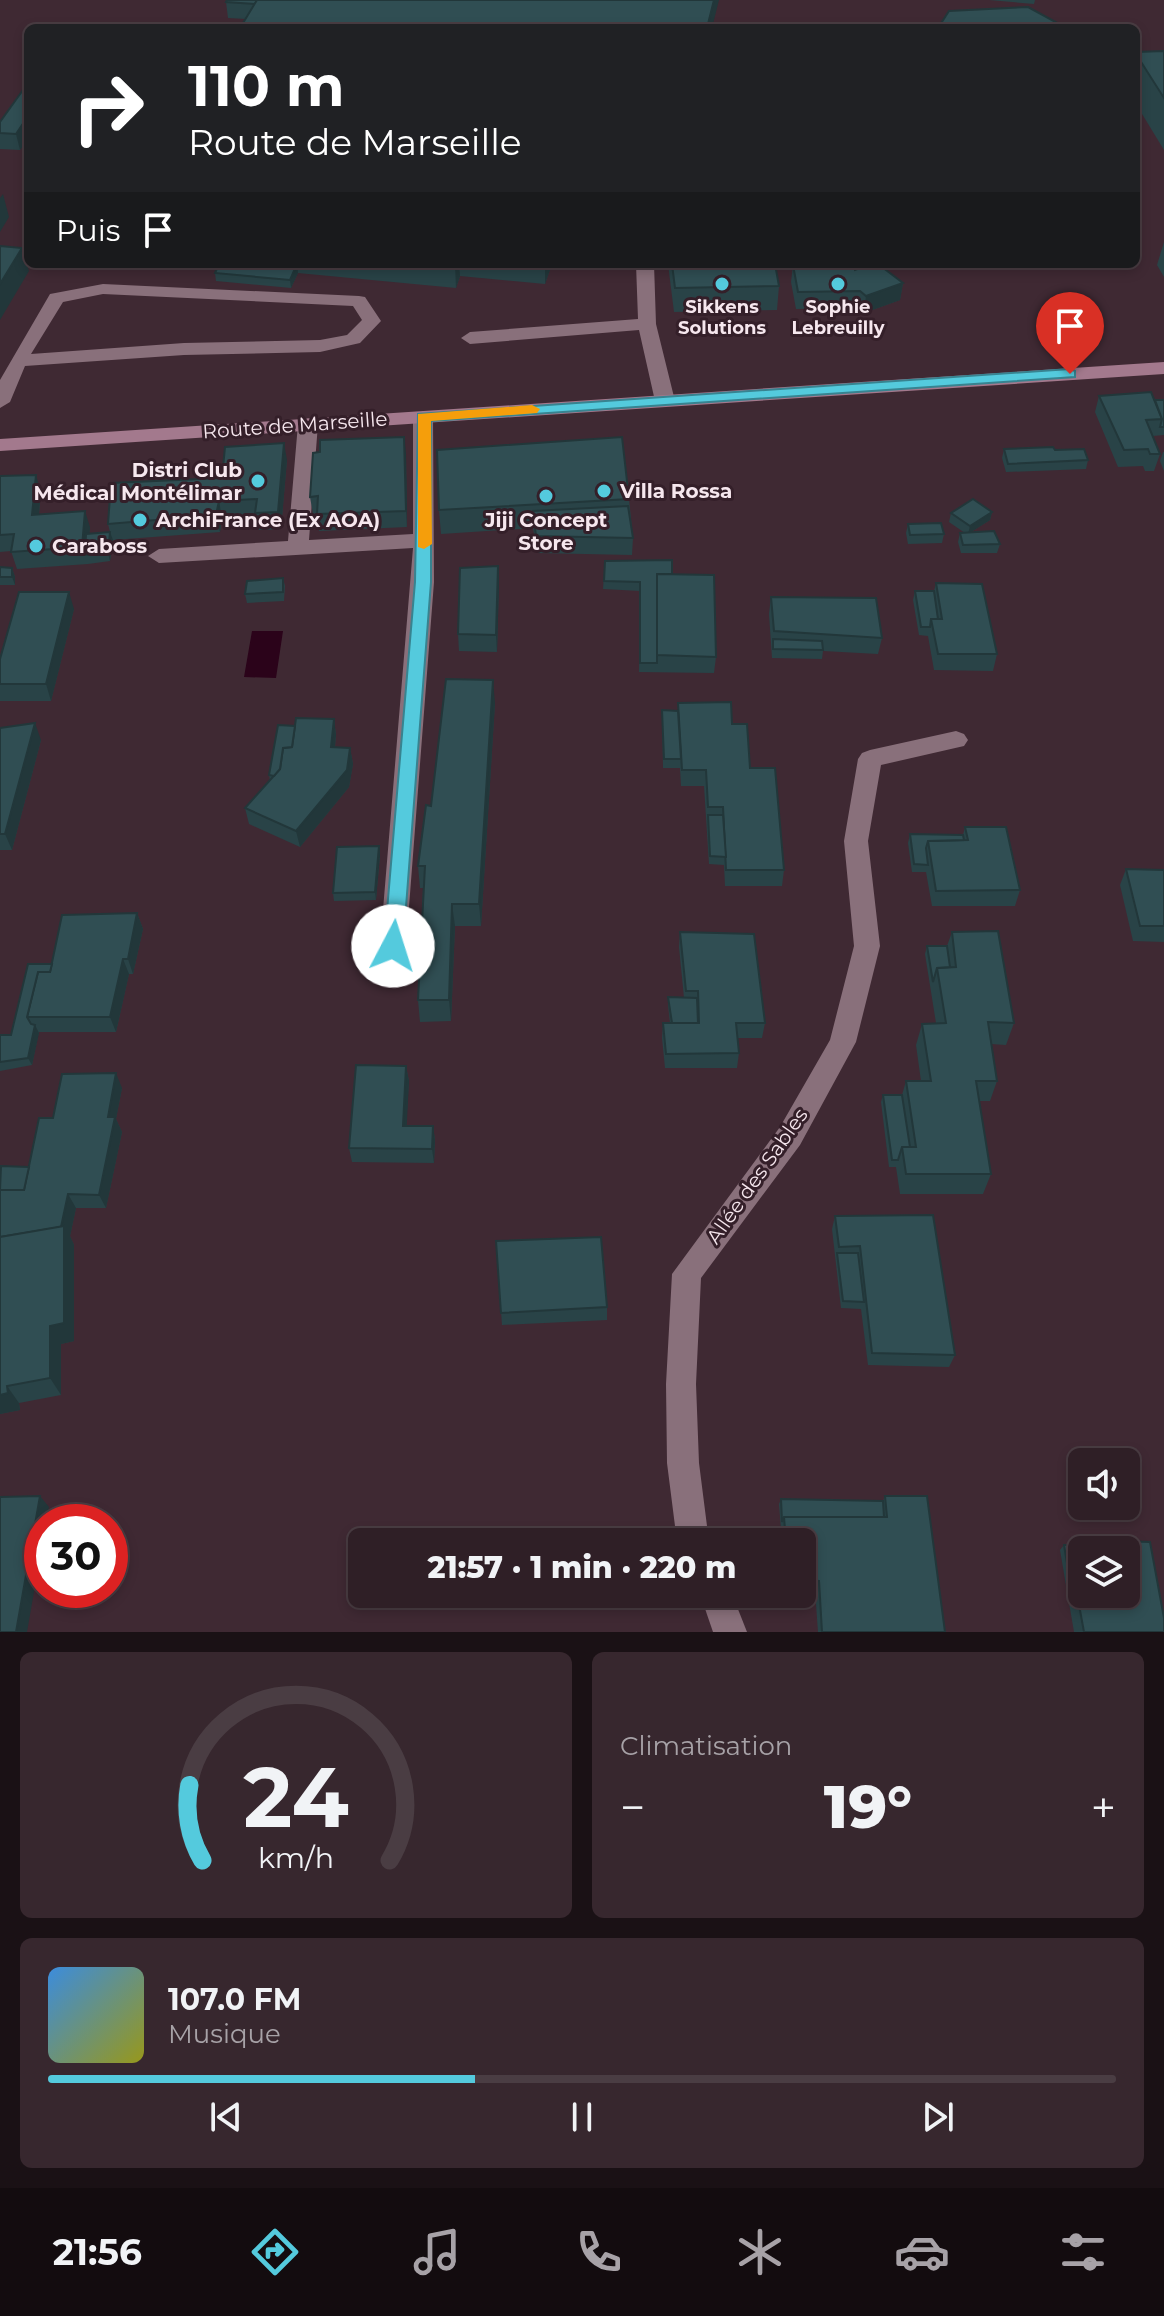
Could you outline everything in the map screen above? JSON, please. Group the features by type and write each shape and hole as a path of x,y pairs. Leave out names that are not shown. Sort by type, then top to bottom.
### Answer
{"main road":[{"name":"Route de Marseille","path":"0,445 1164,368"}],"street":[{"path":"645,268 647,324 665,401"},
{"path":"0,402 18,361 56,298 103,289 359,301 372,321 353,339 320,346 184,349 18,361"},
{"path":"470,338 647,324"},
{"path":"393,946 424,540 423,417"},
{"path":"298,548 308,424"},
{"path":"159,556 424,540"},
{"name":"Allée des Sables","path":"692,1528 683,1463 681,1384 687,1274 790,1136 843,1042 867,946 856,841 870,759 956,740"},
{"path":"721,1608 730,1632"}],"shaded area":[{"path":"252,631 283,631 276,678 244,677"}],"building":[{"path":"227,0 257,0 255,4"},
{"path":"257,0 714,0 708,24 242,24"},
{"path":"1028,7 1059,24 941,24 949,11"},
{"path":"1164,51 1164,98 1140,60 1140,52"},
{"path":"24,89 24,122 16,134 0,133 0,122"},
{"path":"0,246 22,248 0,284"},
{"path":"217,268 295,268 290,280 215,273"},
{"path":"672,268 776,268 779,286 675,288"},
{"path":"794,268 854,268 883,268 903,283 866,296 860,291 798,292"},
{"path":"1151,392 1162,419 1146,420 1160,454 1150,454 1148,449 1124,450 1099,396"},
{"path":"1155,400 1164,400 1164,427 1160,427 1162,419"},
{"path":"404,437 406,511 317,514 318,496 310,497 313,453 320,452 320,440"},
{"path":"622,437 629,499 439,510 437,450"},
{"path":"284,443 278,512 255,513 257,499 219,501 216,515 108,524 111,483 222,478 225,447"},
{"path":"1053,447 1055,450 1084,449 1088,460 1008,464 1004,449"},
{"path":"36,475 32,515 85,511 82,547 11,552 14,534 0,535 0,476"},
{"path":"973,499 992,512 970,526 951,513"},
{"path":"628,506 633,538 536,536 533,511"},
{"path":"941,523 944,534 910,535 908,524"},
{"path":"994,531 1000,544 963,545 960,533"},
{"path":"110,532 108,553 85,555 86,534"},
{"path":"672,560 672,574 657,574 657,663 640,663 640,582 604,581 605,561"},
{"path":"498,566 496,635 458,634 460,568"},
{"path":"0,567 12,568 12,577 0,577"},
{"path":"657,574 714,575 716,657 657,655"},
{"path":"283,578 283,592 245,594 247,581"},
{"path":"936,583 982,584 997,654 938,654 931,619 942,619"},
{"path":"915,591 934,591 938,619 931,619 930,627 921,627"},
{"path":"19,592 69,592 46,684 0,684 0,659"},
{"path":"771,597 876,598 882,638 774,631"},
{"path":"773,639 822,641 823,650 773,649"},
{"path":"446,679 493,680 479,904 452,904 449,1000 418,1000 425,866 418,866 426,805 431,806"},
{"path":"731,702 732,724 747,724 750,768 775,768 784,870 726,870 723,807 708,807 706,770 682,770 678,703"},
{"path":"662,710 678,711 681,759 664,759"},
{"path":"296,718 334,719 331,747 350,748 347,770 296,831 245,808 280,769 283,748 292,747"},
{"path":"35,723 5,834 0,834 0,728"},
{"path":"278,725 295,726 292,747 283,748 280,769 274,776 269,775"},
{"path":"708,815 723,815 726,857 710,856"},
{"path":"965,827 1006,827 1020,890 936,891 928,841 968,840"},
{"path":"910,834 963,835 964,840 928,841 928,865 914,864"},
{"path":"379,846 375,892 333,893 337,847"},
{"path":"1126,869 1164,870 1164,926 1140,926"},
{"path":"137,913 128,959 123,959 110,1017 27,1017 38,972 50,972 62,915"},
{"path":"998,931 1014,1023 988,1022 997,1081 976,1081 991,1174 906,1174 902,1147 916,1147 906,1081 931,1081 922,1024 946,1023 937,968 956,967 952,932"},
{"path":"680,932 754,934 765,1023 736,1023 739,1053 666,1054 663,1023 699,1023 698,991 686,991"},
{"path":"927,946 947,946 950,967 937,968 933,982"},
{"path":"28,964 52,964 50,972 38,972 27,1017 35,1025 28,1058 0,1062 0,1035 11,1035"},
{"path":"668,997 697,998 698,1023 672,1023"},
{"path":"356,1065 406,1066 403,1126 433,1126 432,1149 349,1148"},
{"path":"116,1073 108,1117 115,1117 99,1195 68,1194 61,1227 0,1237 0,1190 24,1190 39,1118 53,1118 62,1074"},
{"path":"883,1095 902,1095 910,1147 902,1147 898,1160 892,1160"},
{"path":"1,1166 29,1167 24,1190 0,1190"},
{"path":"933,1215 955,1355 872,1353 860,1246 839,1247 835,1216"},
{"path":"64,1226 64,1323 50,1326 50,1378 7,1386 8,1393 0,1395 0,1237"},
{"path":"601,1237 607,1307 501,1313 496,1241"},
{"path":"837,1253 858,1253 864,1302 843,1301"},
{"path":"40,1496 39,1504 24,1504 24,1587 16,1632 0,1632 0,1497"},
{"path":"885,1496 927,1496 945,1632 822,1632 819,1581 816,1581 816,1528 785,1528 784,1517 887,1517"},
{"path":"781,1499 883,1501 884,1517 784,1517 782,1522"},
{"path":"1140,1542 1150,1542 1164,1632 1084,1632 1080,1608 1140,1608"},
{"path":"1064,1545 1068,1545 1068,1569"}],"slow traffic":[{"path":"424,544 423,417 532,409"}],"place":[{"name":"Sikkens Solutions","path":"722,284"},
{"name":"Sophie Lebreuilly","path":"838,284"},
{"name":"Distri Club Médical Montélimar","path":"258,481"},
{"name":"Villa Rossa","path":"604,491"},
{"name":"Jiji Concept Store","path":"546,496"},
{"name":"ArchiFrance (Ex AOA)","path":"140,520"},
{"name":"Caraboss","path":"36,546"}],"route":[{"path":"393,946 423,582 423,417 1070,374"}]}
